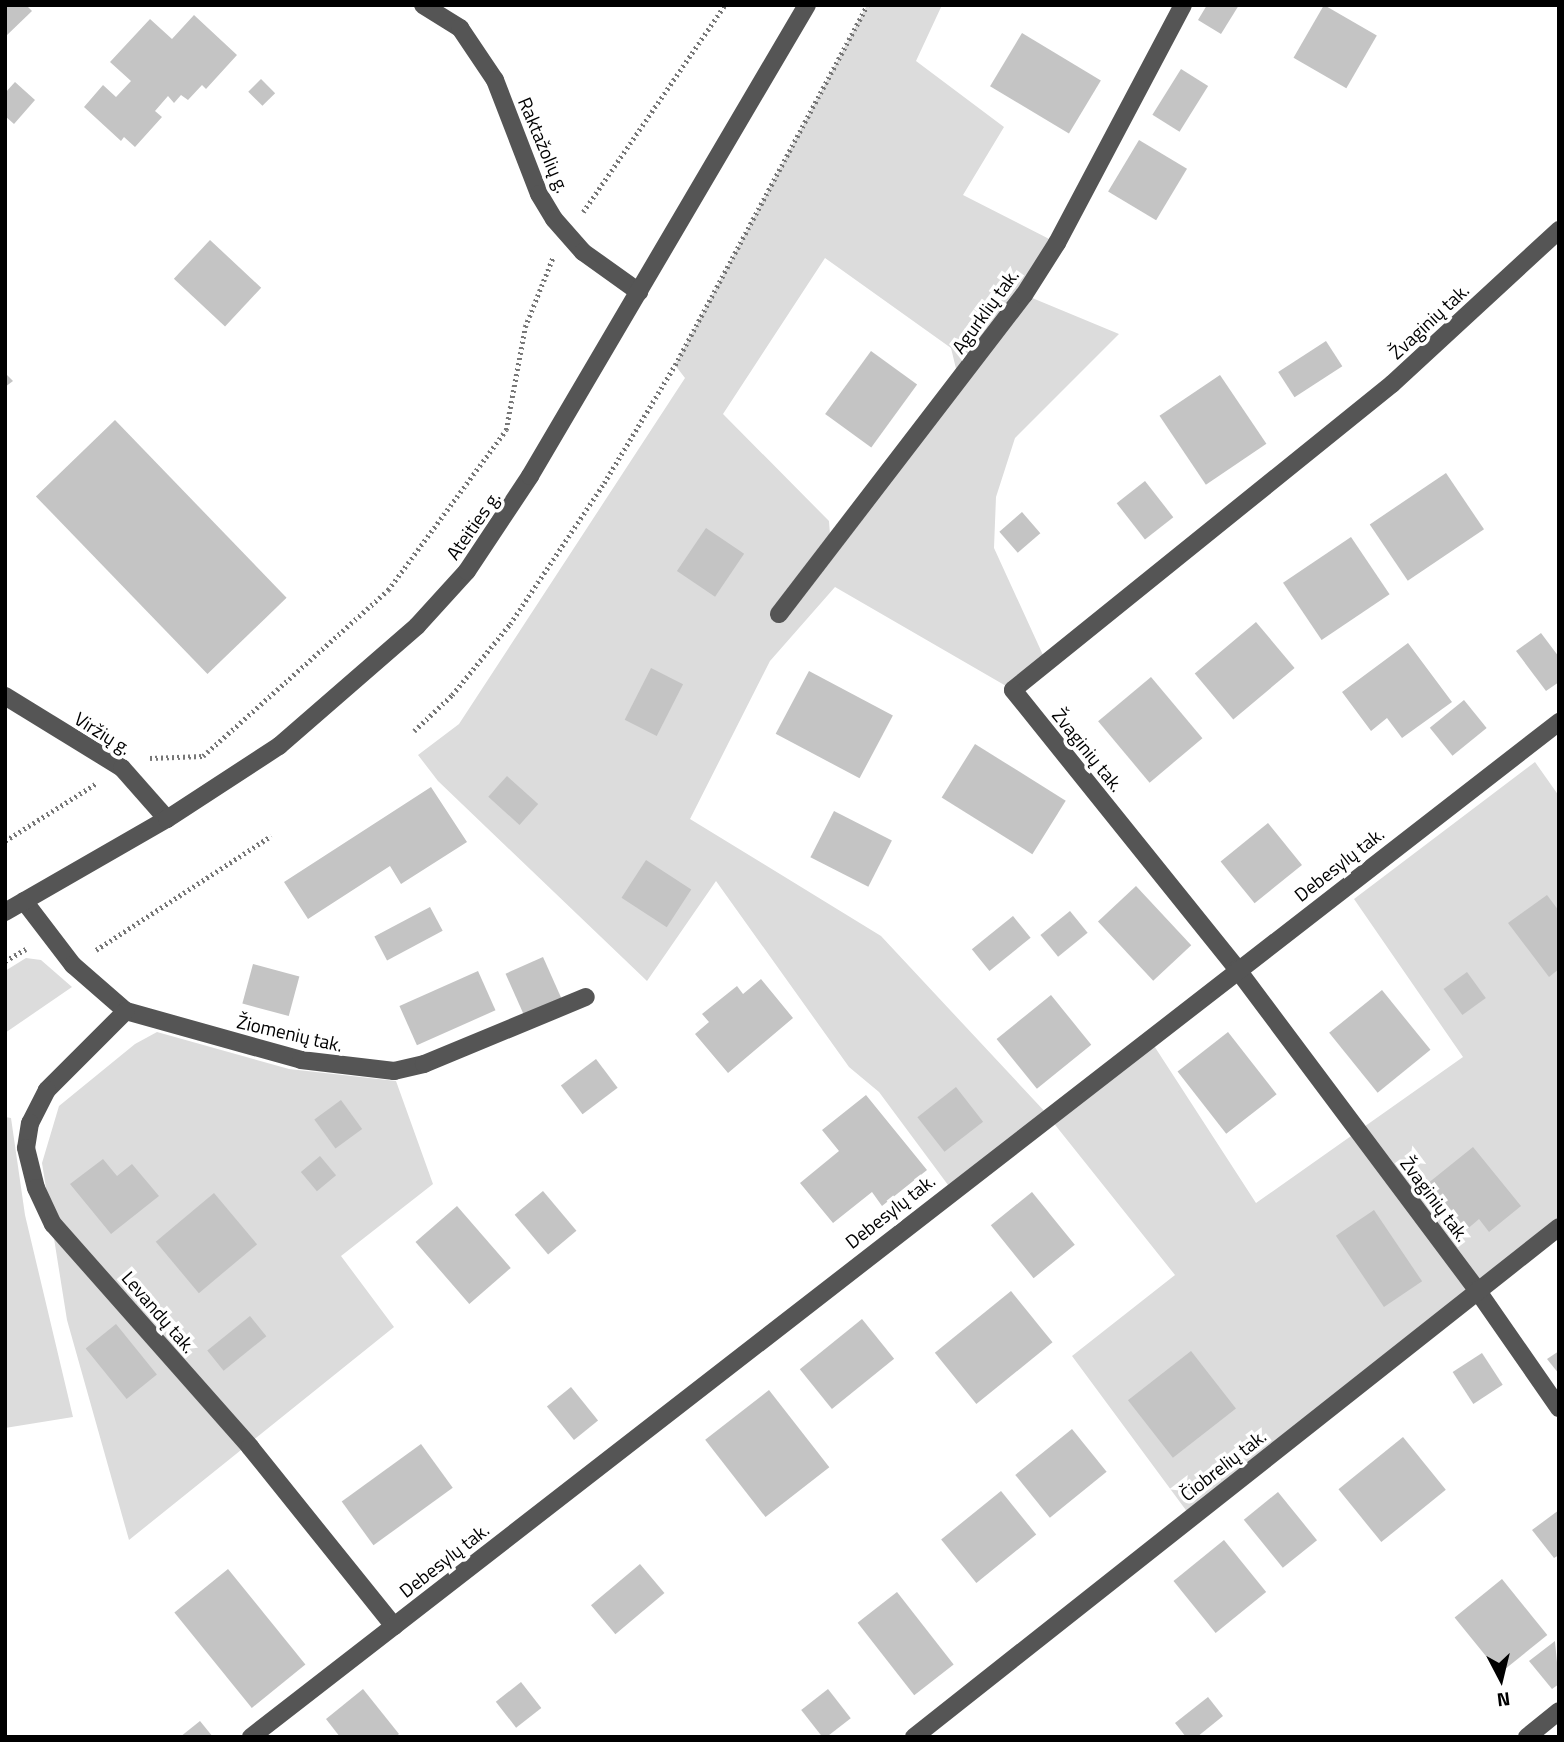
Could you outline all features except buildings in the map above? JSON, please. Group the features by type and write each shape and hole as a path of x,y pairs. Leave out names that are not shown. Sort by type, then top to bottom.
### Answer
{"street":[{"name":"Raktažolių g.","path":"423,5 460,28 495,80 539,194 567,235 583,252 639,292"},
{"name":"Ateities g.","path":"5,912 167,820 279,746 417,626 467,571 530,476 807,5"},
{"name":"Agurklių tak.","path":"779,614 1024,295 1057,243 1183,5"},
{"name":"Žvaginių tak.","path":"1559,230 1392,384 1013,690 1237,970 1477,1290 1559,1408"},
{"name":"Viržių g.","path":"5,696 122,768 167,820"},
{"name":"Debesylų tak.","path":"251,1737 1559,722"},
{"name":"Žiomenių tak.","path":"24,901 73,965 126,1012 301,1060 394,1071 425,1064 586,997"},
{"name":"Levandų tak.","path":"126,1012 47,1090 30,1123 26,1148 36,1188 53,1224 250,1447 394,1626"},
{"name":"Čiobrelių tak.","path":"914,1737 1559,1227"},
{"path":"1527,1737 1559,1711"}],"path":[{"path":"5,841 122,768 158,754 203,756 388,590 506,430 525,327 554,254 725,5"},
{"path":"414,731 453,695 510,624 604,483 675,365 867,5"},
{"path":"73,965 271,836"}],"shaded area":[{"path":"867,5 942,5 916,61 1004,127 963,195 1057,243 1025,295 1119,334 1015,438 996,497 994,548 1048,666 1013,690 835,587 770,661 690,819 881,936 1048,1115 1149,1038 1256,1203 1463,1057 1354,899 1535,762 1559,796 1559,1227 1191,1517 1072,1356 1175,1275 1048,1116 951,1189 879,1092 849,1067 716,881 647,981 438,781 418,755 459,724 685,378 675,365","holes":["825,258 951,348 959,381 831,548 829,521 723,414"]},
{"path":"26,958 41,960 72,987 5,1033 5,971"},
{"path":"157,1032 289,1069 396,1081 433,1184 341,1256 394,1327 129,1540 67,1320 42,1163 59,1106 135,1044"},
{"path":"5,1117 11,1118 25,1215 73,1417 5,1428"}]}
